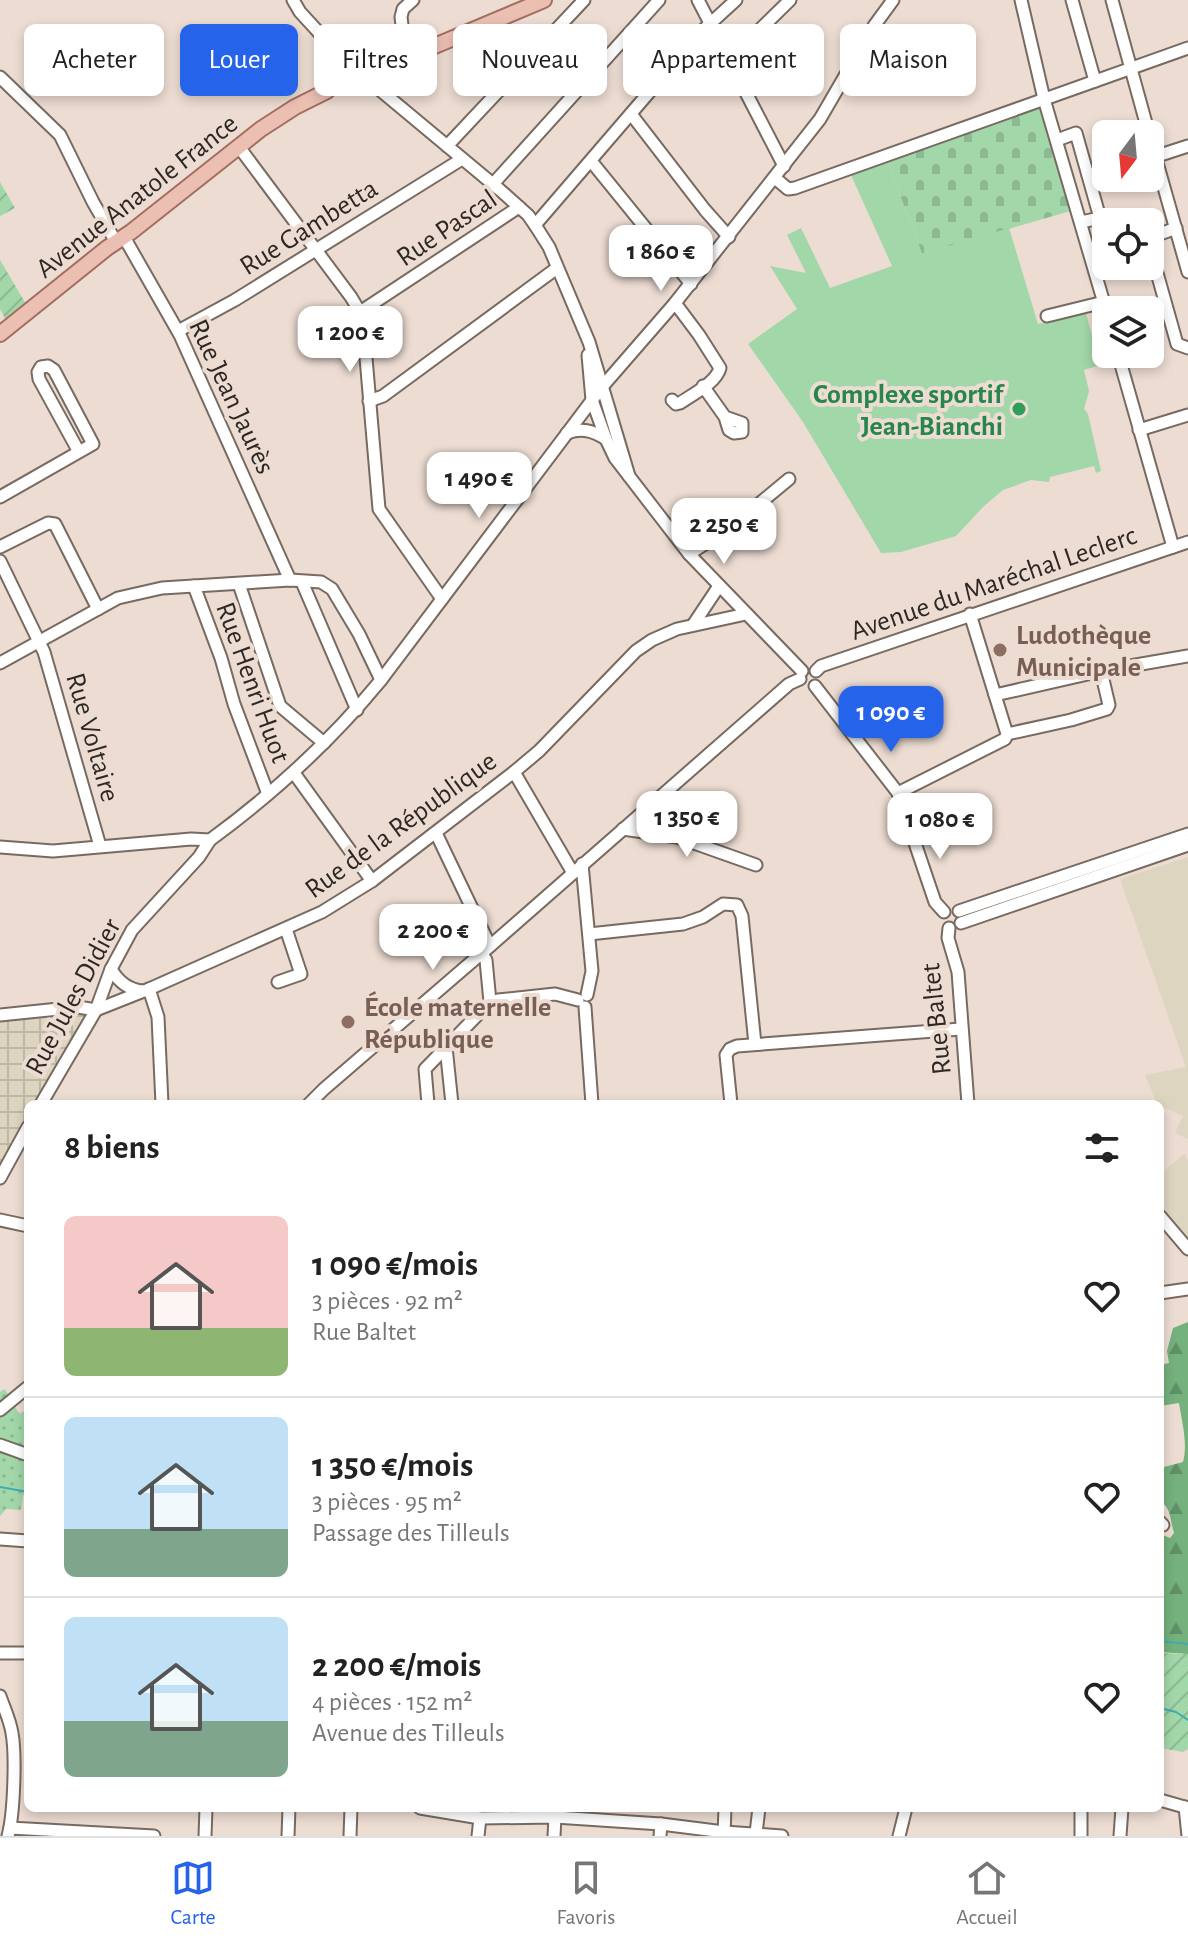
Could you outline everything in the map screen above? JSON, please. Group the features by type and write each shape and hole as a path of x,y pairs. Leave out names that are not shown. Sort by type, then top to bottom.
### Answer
{"main road":[{"path":"437,45 544,0"},
{"name":"Avenue Anatole France","path":"0,334 276,119 318,96"}],"street":[{"path":"293,0 314,27"},
{"path":"402,24 403,9 413,0"},
{"path":"447,146 584,0"},
{"path":"493,184 659,0"},
{"path":"698,0 711,24 736,0"},
{"path":"766,24 790,0"},
{"name":"Rue Jules Didier","path":"43,1100 96,1010 111,969 132,930 199,857 210,840 294,773 357,710 602,387 691,284 775,178 830,105 874,26 893,0"},
{"path":"1021,0 1044,99 1102,296"},
{"path":"1072,0 1095,81"},
{"path":"1112,0 1144,120"},
{"path":"775,178 788,189 795,188 1188,48"},
{"name":"Rue Jean Jaurès","path":"0,77 60,135 93,202 178,331 316,617 357,710"},
{"path":"387,96 493,184 535,225 549,247 593,354 629,476"},
{"path":"535,225 646,96"},
{"path":"748,96 784,166"},
{"path":"631,114 729,237"},
{"path":"1057,140 1076,133 1100,218 1081,222"},
{"path":"1164,154 1188,146"},
{"path":"239,147 360,312 379,509 442,599"},
{"name":"Rue Gambetta","path":"178,331 235,300 462,159"},
{"path":"591,161 691,284"},
{"path":"1088,175 1092,174"},
{"path":"1164,191 1188,272"},
{"name":"Rue Pascal","path":"360,312 519,207"},
{"path":"1176,228 1152,237 1150,248 1177,344 1188,348"},
{"path":"369,401 383,396 557,268"},
{"path":"672,400 680,403 719,374 720,368 675,303"},
{"path":"1047,316 1092,308"},
{"path":"581,324 589,358 592,400 615,458 689,554 801,675 805,687 815,686"},
{"path":"0,497 79,452 93,444 54,370 48,366 41,367 39,379 79,452"},
{"path":"1122,368 1173,547"},
{"path":"703,386 725,417"},
{"path":"1139,430 1188,415"},
{"path":"566,433 587,430 606,439"},
{"path":"689,554 730,528 789,479"},
{"path":"0,547 48,523 55,524 98,609"},
{"name":"Avenue du Maréchal Leclerc","path":"819,669 970,614 1188,542"},
{"name":"Rue Voltaire","path":"0,561 44,652 100,846"},
{"path":"0,663 118,598 139,592 194,586 321,582 332,589 359,634 381,680"},
{"path":"239,584 280,706 324,743"},
{"name":"Rue Henri Huot","path":"194,586 268,794"},
{"path":"693,625 719,586"},
{"name":"Rue de la République","path":"96,1010 322,912 372,881 514,772 539,751 636,651 677,629 746,614"},
{"path":"898,793 1005,739 1007,734 970,614"},
{"path":"995,695 1101,671 1188,656"},
{"path":"313,1100 808,668 819,669 815,686"},
{"path":"1007,734 1107,709 1109,705 1101,671"},
{"path":"815,686 898,793 935,902 944,912"},
{"path":"514,772 573,873"},
{"path":"294,773 372,881"},
{"path":"623,829 677,837 756,865"},
{"path":"436,833 486,950 490,1002"},
{"path":"960,917 1188,834"},
{"path":"1,845 53,851 210,840"},
{"path":"960,917 1188,845"},
{"path":"582,864 592,971 583,1001 592,1100"},
{"path":"589,934 683,924 703,917 723,904 737,905 742,916 755,1044"},
{"path":"944,912 953,908 960,917"},
{"path":"944,912 942,922 949,928 956,928 960,917"},
{"name":"Rue Baltet","path":"949,928 948,938 958,972 968,1100"},
{"path":"278,982 301,974 286,929"},
{"path":"111,969 116,979 131,988 147,990 158,1017 162,1100"},
{"path":"428,1100 425,1069 490,1002 555,994 583,1001"},
{"path":"0,1015 78,1007 96,1010"},
{"path":"731,1100 726,1055 737,1046 961,1029"},
{"path":"446,1047 452,1100"},
{"path":"0,1178 24,1134"},
{"path":"0,1220 24,1225"},
{"path":"1164,1221 1188,1249"},
{"path":"1164,1292 1188,1289"},
{"path":"0,1410 24,1390"},
{"path":"0,1445 24,1454"},
{"path":"0,1539 24,1541"},
{"path":"0,1653 24,1653"},
{"path":"0,1696 13,1735 9,1832 154,1836"},
{"path":"1164,1801 1186,1807 1188,1836"},
{"path":"205,1836 206,1812"},
{"path":"288,1836 289,1812"},
{"path":"350,1836 351,1812"},
{"path":"444,1812 480,1818 555,1817 661,1830 780,1836"},
{"path":"724,1834 725,1812"},
{"path":"756,1833 759,1812"},
{"path":"899,1836 905,1812"},
{"path":"1081,1812 1081,1836"},
{"path":"1120,1836 1122,1812"},
{"path":"554,1836 555,1817"},
{"path":"478,1836 480,1818"},
{"path":"600,1836 601,1821"}],"shaded area":[{"path":"1188,857 1188,1139 1175,1133 1183,1116 1164,1107 1164,1100 1155,1100 1145,1075 1186,1067 1120,879"},
{"path":"96,1005 42,1100 24,1100 24,1132 0,1174 0,1017"},
{"path":"1184,1154 1188,1160 1188,1240 1164,1211 1164,1171"}],"green space":[{"path":"1041,103 1074,210 922,254 887,161"},
{"path":"887,161 922,254 1009,228 1038,324 1086,313 1092,335 1092,368 1084,370 1089,391 1084,409 1088,414 1101,471 1096,473 1094,466 1050,477 1049,482 1031,480 1003,490 956,536 901,552 881,553 803,422 748,344 797,309 770,266 806,273 787,235 801,228 830,288 892,266 851,175"},
{"path":"0,182 15,208 0,216"},
{"path":"0,260 26,304 6,320 0,309"},
{"path":"1188,1322 1188,1654 1164,1652 1164,1536 1170,1538 1174,1533 1169,1511 1164,1504 1164,1467 1183,1462 1185,1448 1179,1403 1164,1405 1164,1364 1169,1363 1167,1351 1173,1328"},
{"path":"4,1389 20,1414 24,1411 24,1495 21,1510 6,1509 0,1516 0,1392"},
{"path":"1164,1653 1188,1654 1188,1749 1183,1752 1164,1749"}],"waterway":[{"path":"0,1487 24,1491"},
{"path":"1164,1641 1188,1644"},
{"path":"1164,1709 1188,1720"}],"place":[{"name":"Complexe sportif Jean-Bianchi","path":"1019,409"},
{"name":"Ludothèque Municipale","path":"1000,650"},
{"name":"École maternelle République","path":"348,1022"}]}
